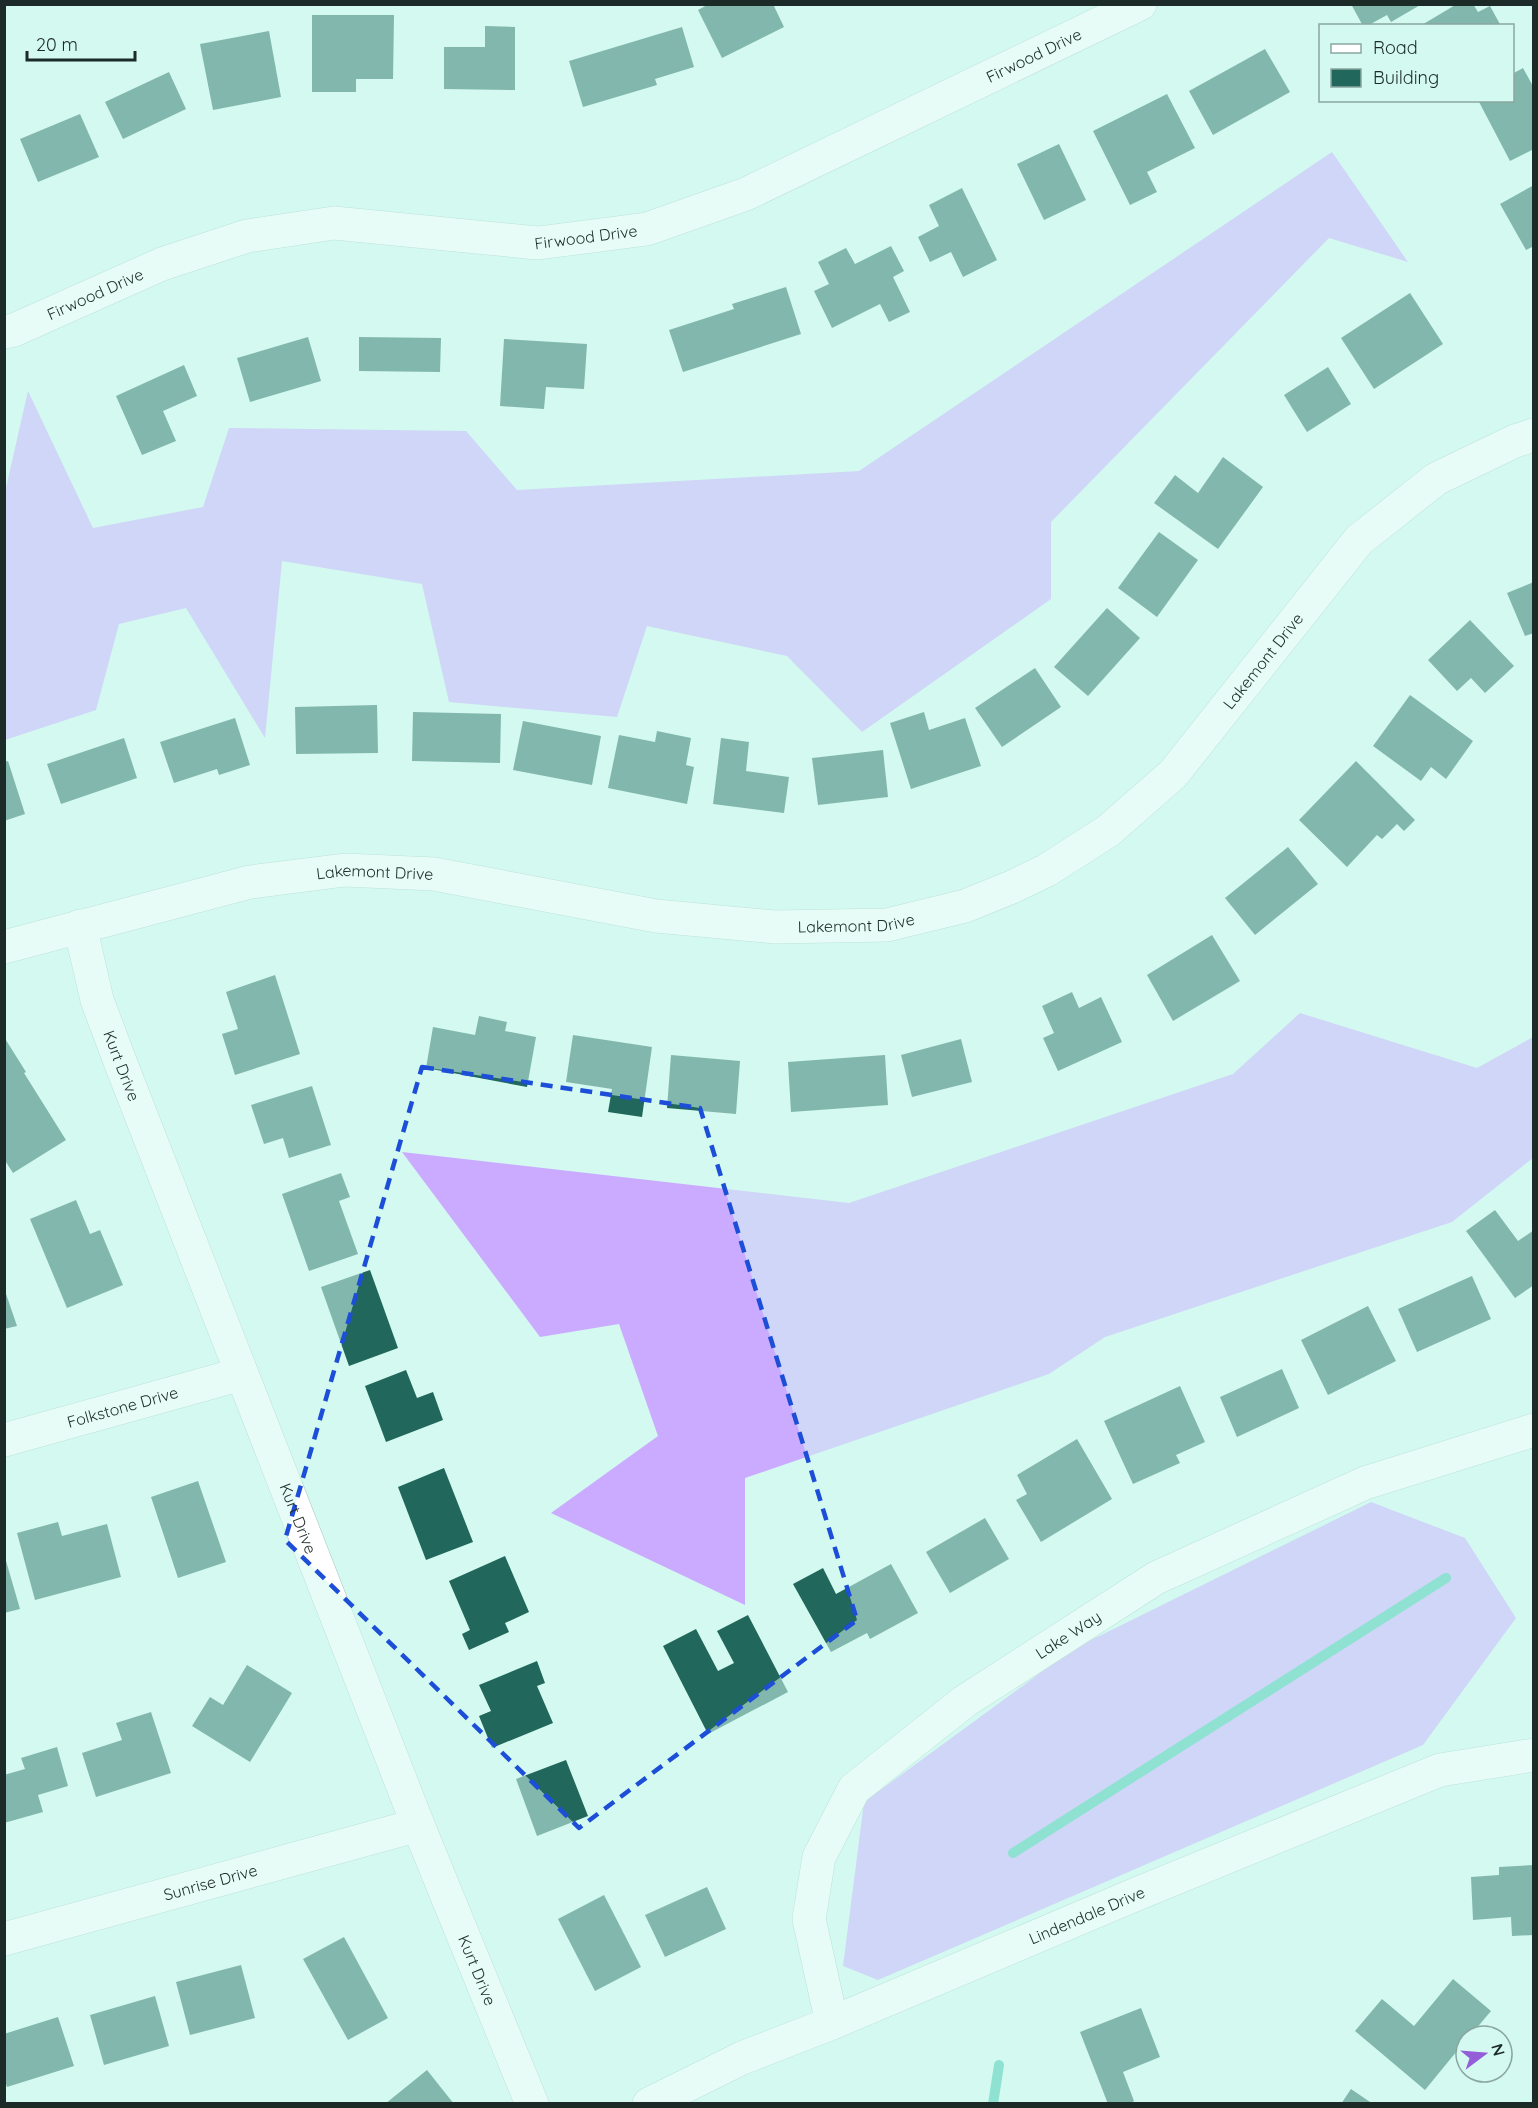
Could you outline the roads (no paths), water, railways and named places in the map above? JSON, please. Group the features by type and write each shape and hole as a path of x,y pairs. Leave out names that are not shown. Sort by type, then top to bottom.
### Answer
{"street":[{"name":"Firwood Drive","path":"4,332 14,330 162,264 247,236 334,223 538,243 647,229 746,194 1140,4"},
{"name":"Lakemont Drive","path":"4,947 250,882 345,870 434,874 656,916 775,927 887,925 965,906 1047,870 1108,831 1173,774 1359,540 1436,479 1515,441 1533,435"},
{"name":"Kurt Drive","path":"80,926 97,1000 418,1825 532,2103"},
{"name":"Folkstone Drive","path":"4,1440 241,1374"},
{"name":"Lake Way","path":"832,2023 809,1919 819,1857 854,1789 965,1701 1156,1578 1365,1484 1533,1430"},
{"name":"Lindendale Drive","path":"649,2103 742,2058 832,2023 1440,1770 1533,1755"},
{"name":"Sunrise Drive","path":"4,1939 418,1825"}],"waterway":[{"path":"1013,1853 1446,1578"},
{"path":"993,2104 999,2065"}]}
